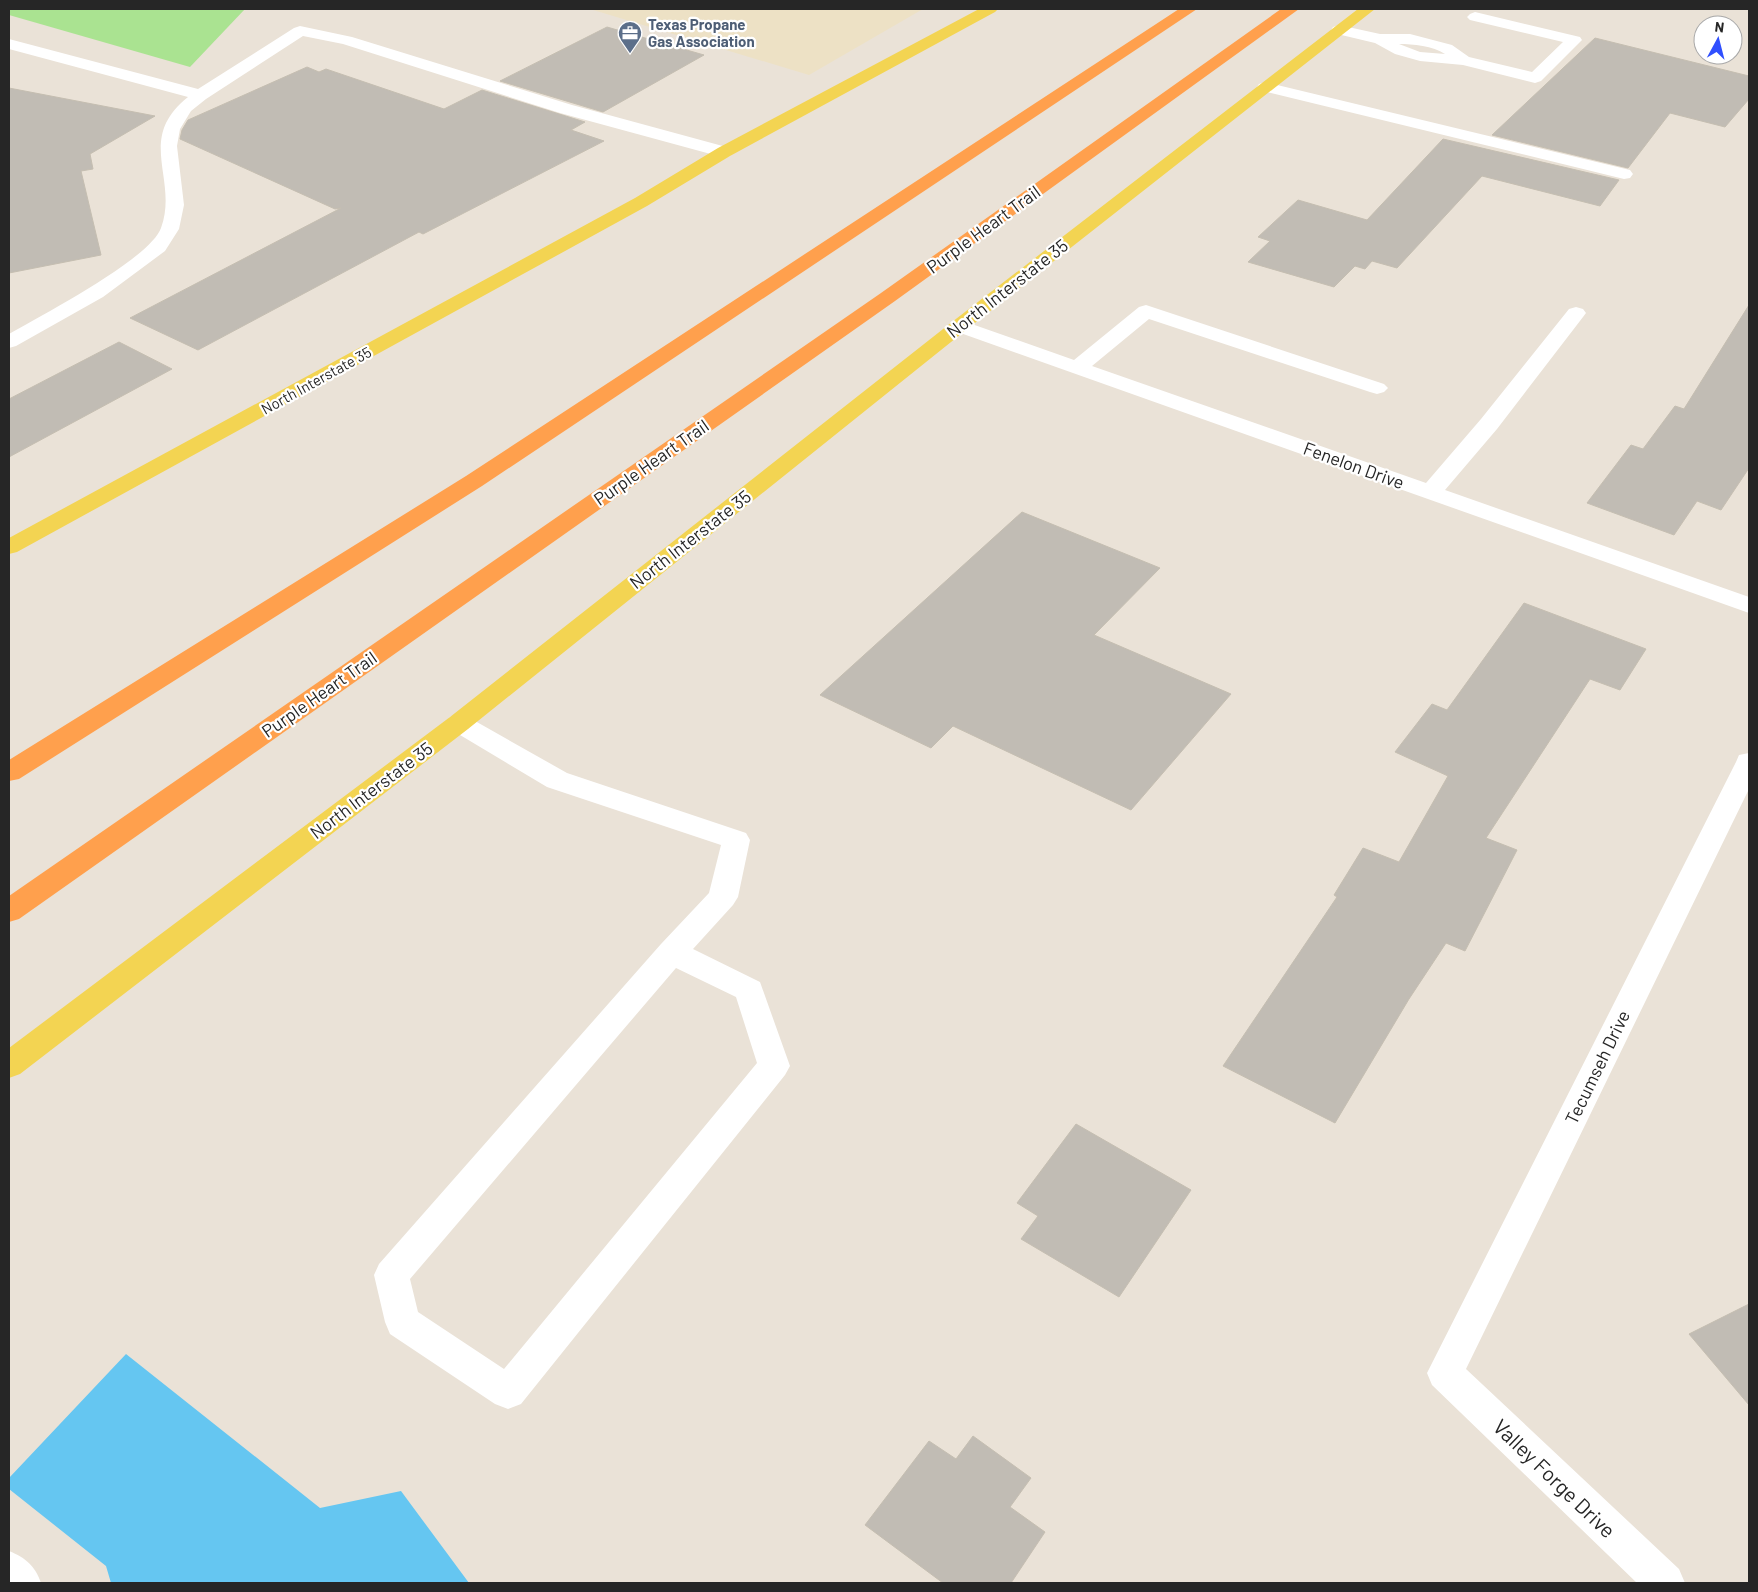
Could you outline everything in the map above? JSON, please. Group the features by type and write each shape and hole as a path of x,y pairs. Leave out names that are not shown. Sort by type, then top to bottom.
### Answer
{"highway":[{"path":"9,772 474,481 1189,9"},
{"name":"Purple Heart Trail","path":"9,911 888,297 1291,9"}],"main road":[{"name":"North Interstate 35","path":"9,547 641,202 724,152 990,9"},
{"name":"North Interstate 35","path":"9,1065 459,723 959,326 1367,9"}],"street":[{"path":"1339,30 1380,39 1397,51 1430,59 1462,60 1535,78 1574,40 1475,18"},
{"path":"9,342 96,293 158,247 170,229 176,205 168,146 171,129 184,108 200,95 300,31 346,40 566,109 724,152"},
{"path":"9,44 200,95"},
{"path":"1265,87 1624,174"},
{"path":"1078,367 1146,311 1377,388"},
{"path":"1430,493 1489,424 1576,313"},
{"name":"Fenelon Drive","path":"959,326 1749,605"},
{"path":"459,723 557,780 736,840 723,897 672,952 391,1274 403,1322 508,1392 774,1066 749,990 672,952"},
{"name":"Tecumseh Drive","path":"1445,1373 1749,762"},
{"name":"Valley Forge Drive","path":"1445,1373 1665,1583"},
{"path":"9,1571 21,1583"}],"shaded area":[{"path":"590,9 923,9 809,75"}],"green space":[{"path":"9,9 245,9 190,67 9,15"}],"water":[{"path":"126,1354 320,1508 401,1491 469,1583 111,1583 106,1566 9,1489 9,1478"}],"building":[{"path":"607,27 704,55 603,112 500,81"},
{"path":"1595,38 1693,62 1693,65 1704,65 1749,76 1749,99 1725,127 1670,113 1628,168 1492,135"},
{"path":"307,67 319,72 326,69 444,109 482,90 585,122 571,130 604,141 423,234 419,232 198,350 130,318 341,208 335,209 180,139 182,130 188,120"},
{"path":"9,88 155,116 90,154 93,169 81,171 101,255 9,273"},
{"path":"1443,139 1619,180 1600,206 1482,176 1397,268 1372,261 1365,269 1355,266 1334,287 1248,262 1270,241 1258,237 1298,200 1367,220"},
{"path":"1749,305 1749,468 1721,510 1697,501 1674,535 1587,503 1631,445 1643,449 1675,406 1684,409"},
{"path":"119,342 172,369 9,457 9,399"},
{"path":"1022,512 1160,568 1094,635 1231,694 1131,810 953,726 931,748 820,695"},
{"path":"1524,603 1646,649 1620,690 1590,679 1486,838 1517,850 1465,951 1446,943 1409,999 1335,1123 1223,1066 1337,897 1334,895 1363,848 1399,862 1448,776 1395,752 1432,704 1447,710"},
{"path":"1076,1124 1191,1190 1119,1297 1021,1239 1038,1216 1017,1203"},
{"path":"1749,1304 1749,1405 1689,1334"},
{"path":"973,1436 1031,1478 1010,1507 1045,1532 1011,1583 943,1583 865,1525 929,1441 956,1459"}],"place":[{"name":"Texas Propane Gas Association","path":"630,54"}]}
